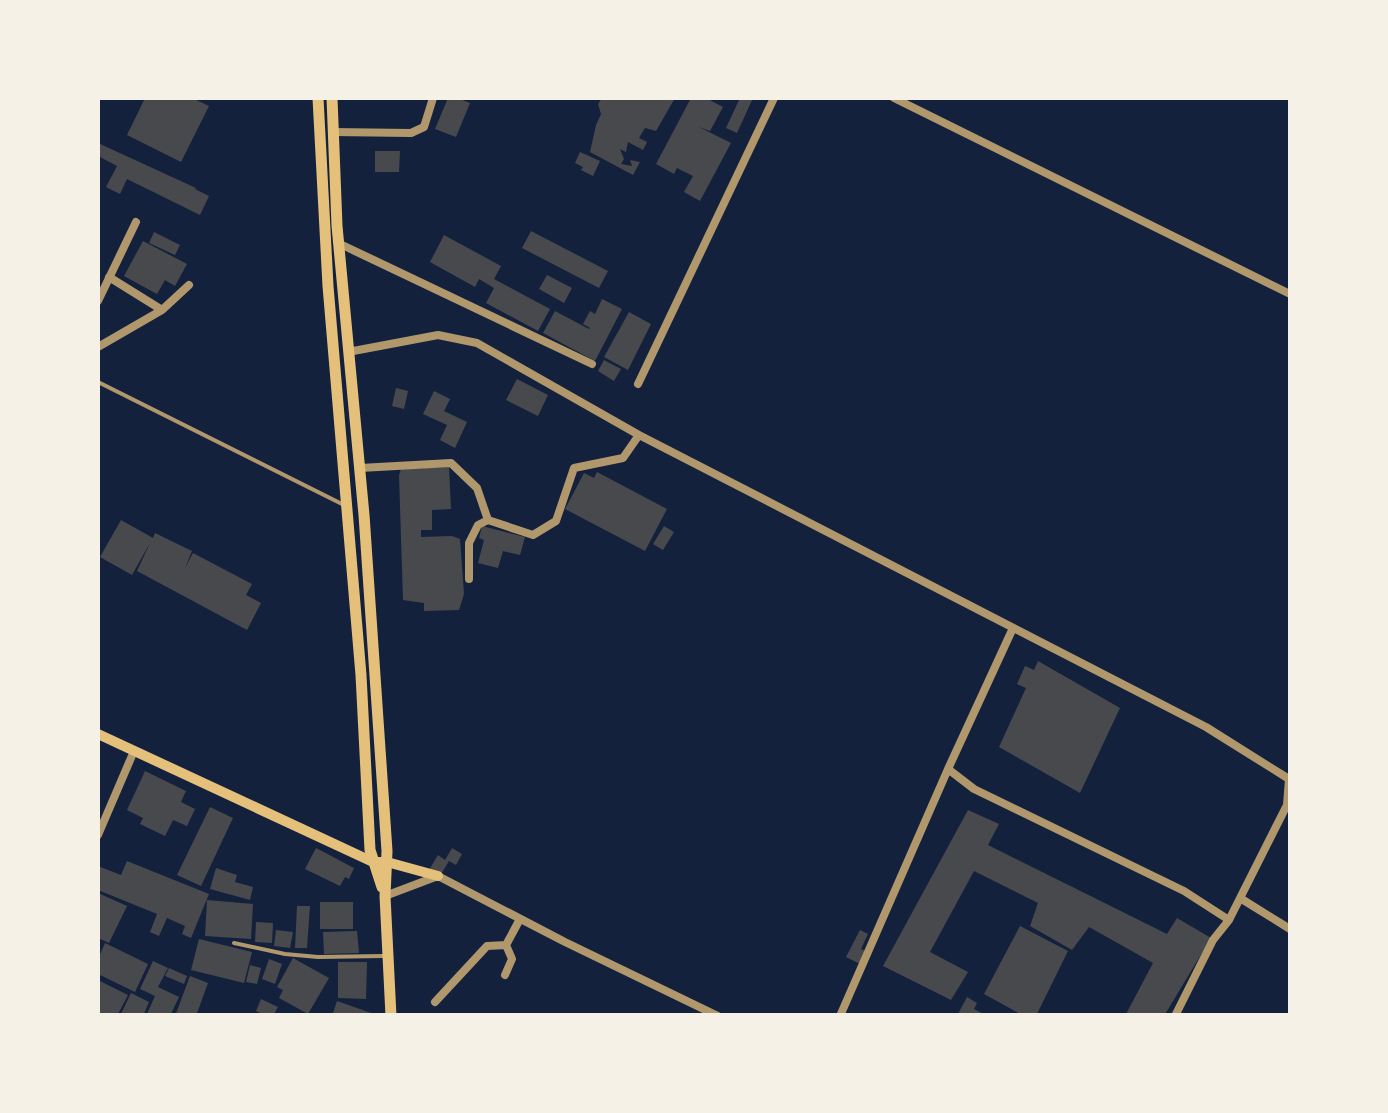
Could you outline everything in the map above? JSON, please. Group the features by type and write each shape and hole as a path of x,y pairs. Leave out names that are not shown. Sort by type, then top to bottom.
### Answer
{"main road":[{"path":"318,98 326,247 362,674 370,850 380,862"},
{"path":"332,98 338,243 360,468 391,1016"},
{"path":"98,734 380,862 438,876"}],"street":[{"path":"333,132 411,133 424,127 433,98"},
{"path":"638,384 774,98"},
{"path":"894,98 1290,294"},
{"path":"98,301 136,222"},
{"path":"338,243 592,364"},
{"path":"109,277 162,310"},
{"path":"98,347 162,310 189,285"},
{"path":"348,352 438,335 477,343 639,436 1206,727 1288,779 1289,806 1175,1016"},
{"path":"470,579 469,543 478,524 488,520 534,535 556,520 574,468 623,458 639,436"},
{"path":"360,468 451,463 476,488 488,520"},
{"path":"840,1016 1013,628"},
{"path":"98,835 134,751"},
{"path":"948,769 974,789 1184,891 1229,920"},
{"path":"384,896 438,876 718,1016"},
{"path":"1240,898 1290,929"},
{"path":"506,945 520,918"},
{"path":"505,976 512,959 506,945"},
{"path":"435,1002 487,946 506,945"}],"lane":[{"path":"98,382 348,507"},
{"path":"234,943 318,957 388,956"}],"building":[{"path":"145,98 192,98 209,106 181,162 127,135"},
{"path":"448,98 470,103 456,137 435,129"},
{"path":"602,98 675,98 656,131 645,128 639,138 647,142 643,150 628,142 626,152 620,149 624,159 621,164 632,166 630,160 640,162 633,175 590,152"},
{"path":"691,98 706,98 723,107 710,131 699,127 731,143 700,201 684,192 693,176 677,168 674,174 656,164"},
{"path":"740,98 753,98 737,133 726,128"},
{"path":"98,143 209,196 200,215 127,179 120,194 106,187 117,166 98,156"},
{"path":"375,151 400,151 399,172 375,172"},
{"path":"580,152 600,161 593,176 575,163"},
{"path":"531,231 608,271 599,288 522,248"},
{"path":"154,232 180,245 175,255 149,243"},
{"path":"444,235 501,266 494,279 550,309 538,331 486,303 494,288 479,279 475,287 430,262"},
{"path":"143,241 187,264 175,286 165,280 157,294 124,276"},
{"path":"547,275 572,288 564,303 539,289"},
{"path":"602,299 622,309 595,361 543,333 555,311 589,329 583,324 590,311 595,314"},
{"path":"629,312 651,324 628,370 604,357"},
{"path":"604,360 621,369 614,381 598,371"},
{"path":"517,379 548,395 538,416 506,400"},
{"path":"396,388 408,391 404,409 392,406"},
{"path":"434,391 450,399 444,411 467,422 455,448 440,440 447,425 423,414"},
{"path":"449,467 451,509 432,510 432,530 421,530 421,537 460,539 464,594 459,610 424,611 424,603 403,600 399,475 401,469"},
{"path":"597,472 667,509 645,551 565,509 584,473 594,478"},
{"path":"121,520 153,538 155,533 192,551 185,568 193,553 252,584 246,595 261,603 247,630 137,571 150,543 132,575 100,557"},
{"path":"482,526 525,537 520,555 503,551 498,568 478,563 484,540 479,538"},
{"path":"664,526 674,532 663,550 653,544"},
{"path":"1038,661 1120,708 1080,793 999,747 1026,688 1017,684 1025,666 1034,670"},
{"path":"145,771 186,791 181,802 195,809 187,826 173,820 165,836 140,824 143,818 127,810"},
{"path":"210,807 233,818 201,886 177,875"},
{"path":"968,810 999,824 988,845 1167,934 1177,918 1211,938 1164,1016 1125,1016 1153,963 1089,927 1072,950 1030,926 1038,903 974,871 930,952 968,972 951,1000 883,966"},
{"path":"316,848 354,868 349,879 345,877 340,886 305,869"},
{"path":"452,848 462,854 456,865 449,861 440,876 429,870 438,855 445,860"},
{"path":"127,861 209,894 191,938 182,934 185,926 167,918 159,936 150,932 157,914 98,890 98,866 121,875"},
{"path":"216,868 237,875 235,882 253,887 250,900 210,889"},
{"path":"98,893 127,906 109,943 98,938"},
{"path":"207,900 253,904 251,939 205,936"},
{"path":"320,902 353,902 353,929 320,929"},
{"path":"297,906 310,906 307,948 295,948"},
{"path":"256,922 273,923 272,943 255,942"},
{"path":"1020,926 1068,951 1036,1016 1024,1016 984,994"},
{"path":"276,930 293,932 290,948 274,946"},
{"path":"860,930 868,934 860,964 846,957"},
{"path":"357,931 359,953 324,954 323,932"},
{"path":"199,939 252,952 244,983 191,970"},
{"path":"105,943 148,964 135,992 98,974 98,959"},
{"path":"293,958 329,978 308,1014 279,998 283,990 277,987"},
{"path":"269,959 282,964 275,984 262,979"},
{"path":"153,961 168,968 158,987 179,997 170,1016 146,1016 155,996 140,989"},
{"path":"338,962 367,962 366,999 338,998"},
{"path":"250,965 261,968 257,984 246,982"},
{"path":"169,968 187,976 184,984 165,976"},
{"path":"190,976 208,983 196,1016 175,1016"},
{"path":"98,980 128,995 117,1016 98,1016"},
{"path":"131,993 149,1002 143,1016 120,1016"},
{"path":"967,997 977,1003 974,1009 987,1016 957,1016"},
{"path":"261,999 278,1007 273,1016 256,1011"},
{"path":"337,1001 377,1015 377,1016 332,1016"}]}
